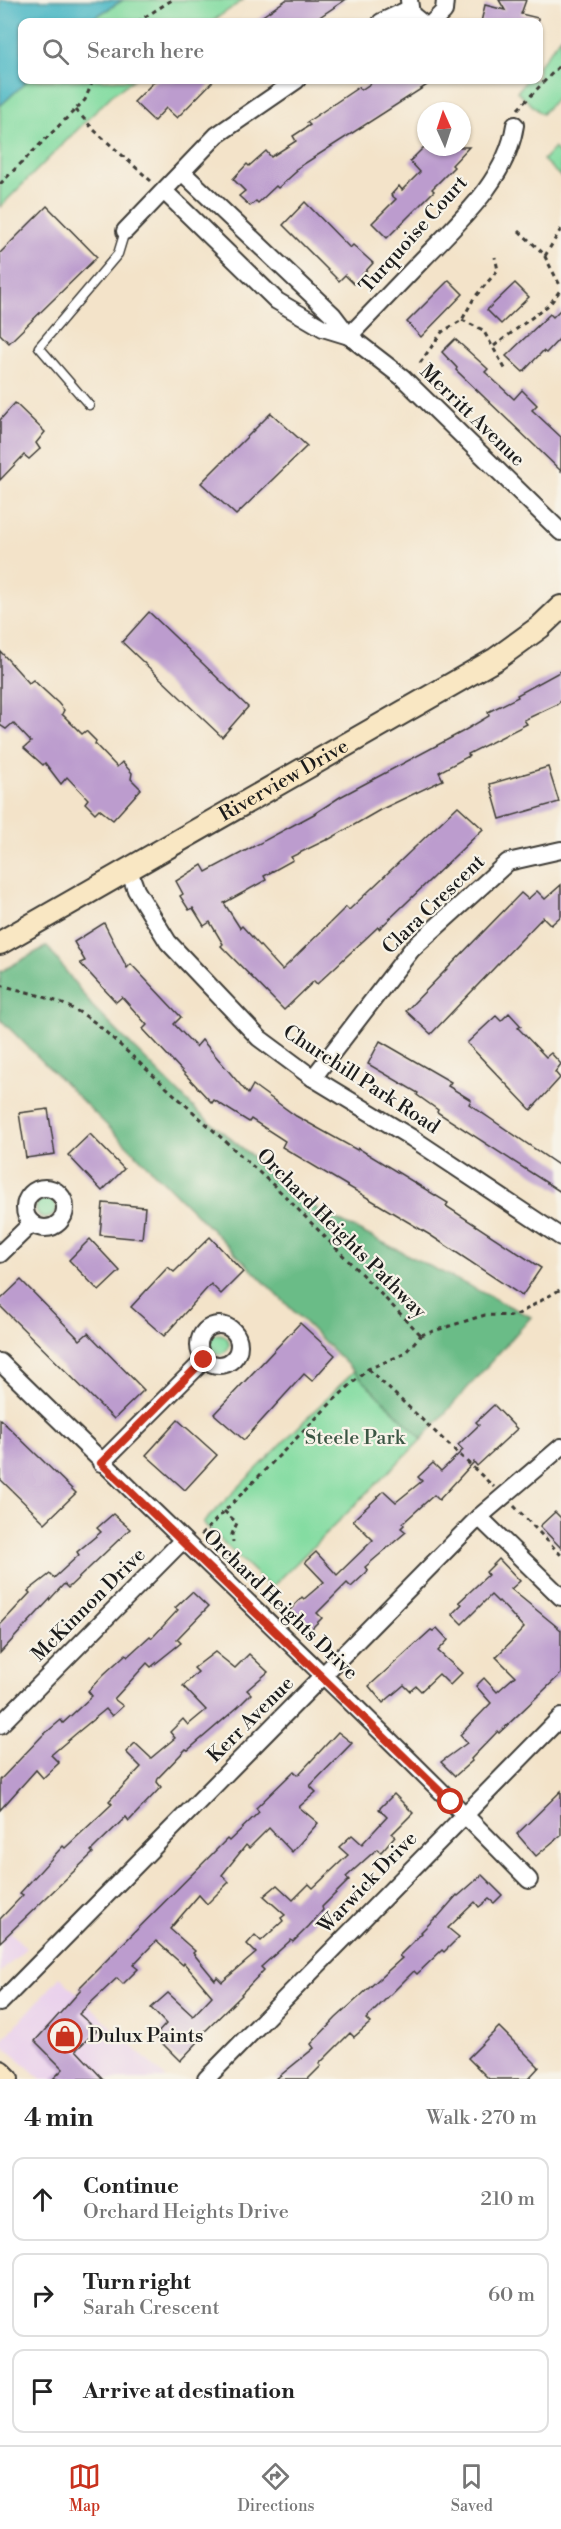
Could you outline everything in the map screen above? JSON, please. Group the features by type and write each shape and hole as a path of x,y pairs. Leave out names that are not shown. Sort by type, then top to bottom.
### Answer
{"street":[{"path":"437,18 444,12 445,0"},
{"path":"387,18 409,4 415,18"},
{"path":"125,231 217,135 291,84"},
{"name":"Turquoise Court","path":"350,336 478,200 506,157 512,143 517,117"},
{"name":"Merritt Avenue","path":"182,172 333,315 350,336 402,377 561,532"},
{"name":"Merritt Avenue","path":"164,192 277,301 323,328 350,336"},
{"name":"Riverview Drive","path":"0,943 496,659 540,627 561,608"},
{"path":"496,659 561,630"},
{"name":"Clara Crescent","path":"313,1078 412,949 508,862 561,850"},
{"name":"Churchill Park Road","path":"128,868 139,894 181,959 259,1038 313,1078 412,1138 561,1238"},
{"path":"0,1254 32,1223"},
{"path":"101,1463 204,1360"},
{"name":"Orchard Heights Drive","path":"0,1362 101,1463 465,1815 529,1881"},
{"name":"Kerr Avenue","path":"0,2003 479,1517 506,1497 561,1448"},
{"path":"479,1517 561,1597"},
{"name":"McKinnon Drive","path":"0,1725 183,1540"},
{"name":"Warwick Drive","path":"206,2079 561,1717"},
{"path":"0,2072 7,2079"}],"lane":[{"path":"88,405 39,347 118,254 125,231"}],"path":[{"path":"143,18 172,0"},
{"path":"517,117 561,64"},
{"path":"0,184 76,110 85,100 91,84"},
{"path":"76,110 94,130 164,192"},
{"path":"545,256 561,229"},
{"path":"494,346 550,304 561,288 545,256 519,231"},
{"path":"420,363 442,332 462,320 474,298 498,270 495,257"},
{"path":"462,320 483,330 507,372"},
{"name":"Orchard Heights Pathway","path":"0,985 76,1008 97,1024 283,1194 421,1335 404,1354 368,1369 297,1436 201,1535"},
{"path":"421,1335 485,1315 514,1316 561,1289"},
{"path":"368,1369 506,1497 561,1555"},
{"path":"224,1511 237,1523 232,1534 233,1542"}],"shaded area":[{"path":"0,1921 26,1948 0,1973"},
{"path":"60,1977 167,2079 41,2079 0,2043"}],"green space":[{"path":"123,0 243,0 217,18 94,18"},
{"path":"561,37 561,93 542,114 517,92 524,84 543,84 543,60"},
{"path":"24,84 127,84 113,94 0,207 0,106"},
{"path":"554,148 561,155 561,177 543,160"},
{"path":"47,946 92,1006 199,1113 320,1211 531,1317 422,1439 0,1019 0,972"},
{"path":"42,1198 50,1198 56,1204 56,1212 50,1218 42,1218 36,1212 36,1204"},
{"path":"215,1334 223,1334 229,1340 229,1348 223,1354 215,1354 209,1348 209,1340"},
{"name":"Steele Park","path":"356,1369 422,1439 271,1588 203,1523"}],"water":[{"path":"0,0 123,0 94,18 18,18 18,84 24,84 0,106"}],"building":[{"path":"286,0 345,0 318,18 260,18"},
{"path":"499,0 526,0 521,14 538,18 482,18 485,5 505,10"},
{"path":"152,84 210,84 177,118 166,108 154,121 134,102"},
{"path":"370,84 429,84 296,169 297,171 278,188 276,186 258,203 256,201 250,206 239,196 245,191 233,179 247,164 249,166 266,151 271,157 296,141 293,136 310,125 307,122 359,87 361,90"},
{"path":"417,154 417,156 460,156 452,165 454,167 432,189 434,191 387,238 372,223 396,199 391,195 399,186 402,190 420,172 410,161"},
{"path":"305,202 350,248 353,245 373,263 354,284 345,275 339,281 283,225"},
{"path":"47,206 97,257 9,343 0,334 0,253"},
{"path":"449,280 463,294 421,337 407,322"},
{"path":"515,283 529,297 501,324 487,310"},
{"path":"561,309 561,337 546,353 543,351 523,372 506,356 550,314 553,317"},
{"path":"455,339 488,369 485,372 514,399 522,390 537,405 532,410 561,437 561,471 456,370 457,368 442,352"},
{"path":"15,403 45,432 36,443 40,449 29,459 24,455 0,480 0,420"},
{"path":"271,413 307,446 236,515 201,483"},
{"path":"149,612 248,707 222,737 122,642"},
{"path":"0,651 29,683 33,680 58,703 64,710 62,714 82,734 86,731 117,767 122,762 132,773 131,779 141,789 113,820 99,809 95,813 85,803 88,799 67,777 61,784 45,763 43,765 24,748 31,742 13,723 6,729 0,725"},
{"path":"561,671 561,701 556,705 524,720 527,724 468,754 469,756 439,772 443,780 291,857 293,860 264,876 266,880 224,903 240,928 242,926 282,970 346,907 349,910 458,806 483,829 379,929 378,927 317,984 314,981 284,1010 221,946 223,944 210,922 204,926 193,908 189,910 180,896 183,894 176,881 202,865 206,872 314,814 340,797 462,732 489,716 488,712"},
{"path":"548,767 559,802 500,819 490,784"},
{"path":"561,885 561,916 551,925 543,917 431,1034 406,1011 521,893 528,899 537,891 545,899"},
{"path":"104,923 127,968 131,964 181,1017 174,1024 196,1047 202,1040 248,1094 253,1085 296,1116 357,1150 358,1148 448,1203 446,1206 541,1268 522,1296 430,1235 282,1147 285,1141 251,1119 249,1122 214,1100 212,1103 143,1029 147,1025 122,997 116,1002 80,963 85,961 74,942"},
{"path":"509,1013 521,1026 518,1028 546,1057 551,1053 561,1064 555,1072 560,1078 531,1110 467,1043 496,1016 501,1021"},
{"path":"380,1041 451,1082 448,1086 471,1100 469,1104 561,1167 561,1192 437,1112 438,1110 417,1095 418,1093 368,1064"},
{"path":"48,1109 55,1154 26,1158 19,1113"},
{"path":"90,1134 124,1169 102,1191 68,1155"},
{"path":"103,1203 145,1207 142,1239 100,1235"},
{"path":"210,1237 243,1272 221,1294 211,1284 164,1336 131,1307 168,1267 174,1272"},
{"path":"90,1239 120,1271 99,1291 69,1260"},
{"path":"21,1280 80,1340 88,1333 144,1390 114,1419 0,1306 0,1300"},
{"path":"300,1323 335,1355 312,1381 304,1374 244,1440 214,1414"},
{"path":"494,1405 517,1429 477,1466 474,1462 439,1500 434,1495 403,1523 401,1528 406,1532 365,1567 368,1571 351,1587 347,1583 317,1613 322,1618 308,1632 288,1612 302,1597 304,1599 324,1582 305,1562 316,1552 337,1575 373,1540 353,1520 384,1491 396,1502 422,1481 418,1477 433,1463 441,1471 463,1450 458,1445 479,1425 476,1422"},
{"path":"0,1419 76,1493 45,1523 0,1479"},
{"path":"178,1420 217,1455 185,1490 146,1455"},
{"path":"555,1512 561,1518 561,1548 540,1526"},
{"path":"113,1514 130,1529 68,1588 64,1584 0,1653 0,1625 30,1593 28,1591 50,1574 54,1578 79,1555 77,1552 101,1532 97,1528"},
{"path":"499,1559 520,1581 511,1589 561,1630 561,1674 499,1733 498,1731 471,1759 472,1761 455,1776 441,1762 467,1743 460,1735 491,1703 476,1686 484,1678 497,1692 515,1676 496,1657 524,1628 499,1601 491,1595 462,1624 452,1614 462,1604 459,1602 488,1575 486,1572"},
{"path":"192,1592 208,1607 177,1639 181,1643 151,1667 147,1663 114,1699 123,1706 112,1716 106,1709 78,1732 51,1755 59,1763 43,1778 36,1770 0,1810 0,1780 42,1736 61,1720 63,1723 92,1696 88,1691 103,1675 126,1654 128,1656 150,1636 152,1638 178,1610 175,1608"},
{"path":"437,1628 448,1640 438,1651 462,1673 450,1685 439,1674 421,1691 416,1686 410,1691 404,1685 383,1703 369,1686 431,1630"},
{"path":"215,1652 235,1668 249,1654 268,1672 247,1690 251,1694 238,1707 188,1750 186,1749 158,1778 157,1782 161,1787 129,1821 126,1817 91,1851 93,1853 0,1942 0,1919 23,1895 20,1893 63,1846 65,1848 112,1804 109,1801 141,1767 126,1752 135,1743 151,1758 175,1738 170,1732 183,1719 188,1725 206,1710 183,1686 198,1672 194,1668"},
{"path":"338,1732 352,1743 310,1786 316,1792 299,1807 318,1823 292,1852 269,1828 249,1848 246,1845 222,1875 229,1882 207,1904 199,1895 170,1929 195,1951 193,1953 215,1980 217,1977 222,1982 256,1953 247,1944 255,1935 261,1941 283,1921 281,1918 285,1915 264,1896 277,1885 293,1900 309,1884 313,1888 348,1855 339,1847 352,1835 362,1844 387,1817 379,1809 394,1794 413,1813 392,1834 395,1836 381,1852 377,1849 346,1877 349,1880 322,1907 323,1910 309,1926 261,1967 264,1970 196,2040 198,2042 180,2061 155,2036 166,2024 151,2008 168,1993 193,2016 212,1996 184,1963 183,1965 156,1941 133,1965 138,1969 123,1984 117,1978 79,2014 97,2030 76,2050 103,2079 53,2079 63,2069 35,2041 81,1990 79,1988 227,1839 229,1841 259,1812 256,1808 294,1771 298,1775"},
{"path":"561,1791 561,1835 536,1856 517,1834"},
{"path":"482,1875 502,1895 494,1903 489,1899 479,1907 475,1902 448,1928 459,1937 417,1974 414,1971 366,2019 370,2023 354,2037 350,2033 319,2064 321,2066 308,2079 276,2079 314,2048 311,2044 336,2018 402,1958 399,1956 421,1932 457,1895"},
{"path":"499,2027 539,2067 528,2079 489,2079 468,2058"}],"place":[{"name":"Dulux Paints","path":"65,2036"}],"route":[{"path":"204,1360 101,1463 451,1802"}]}
